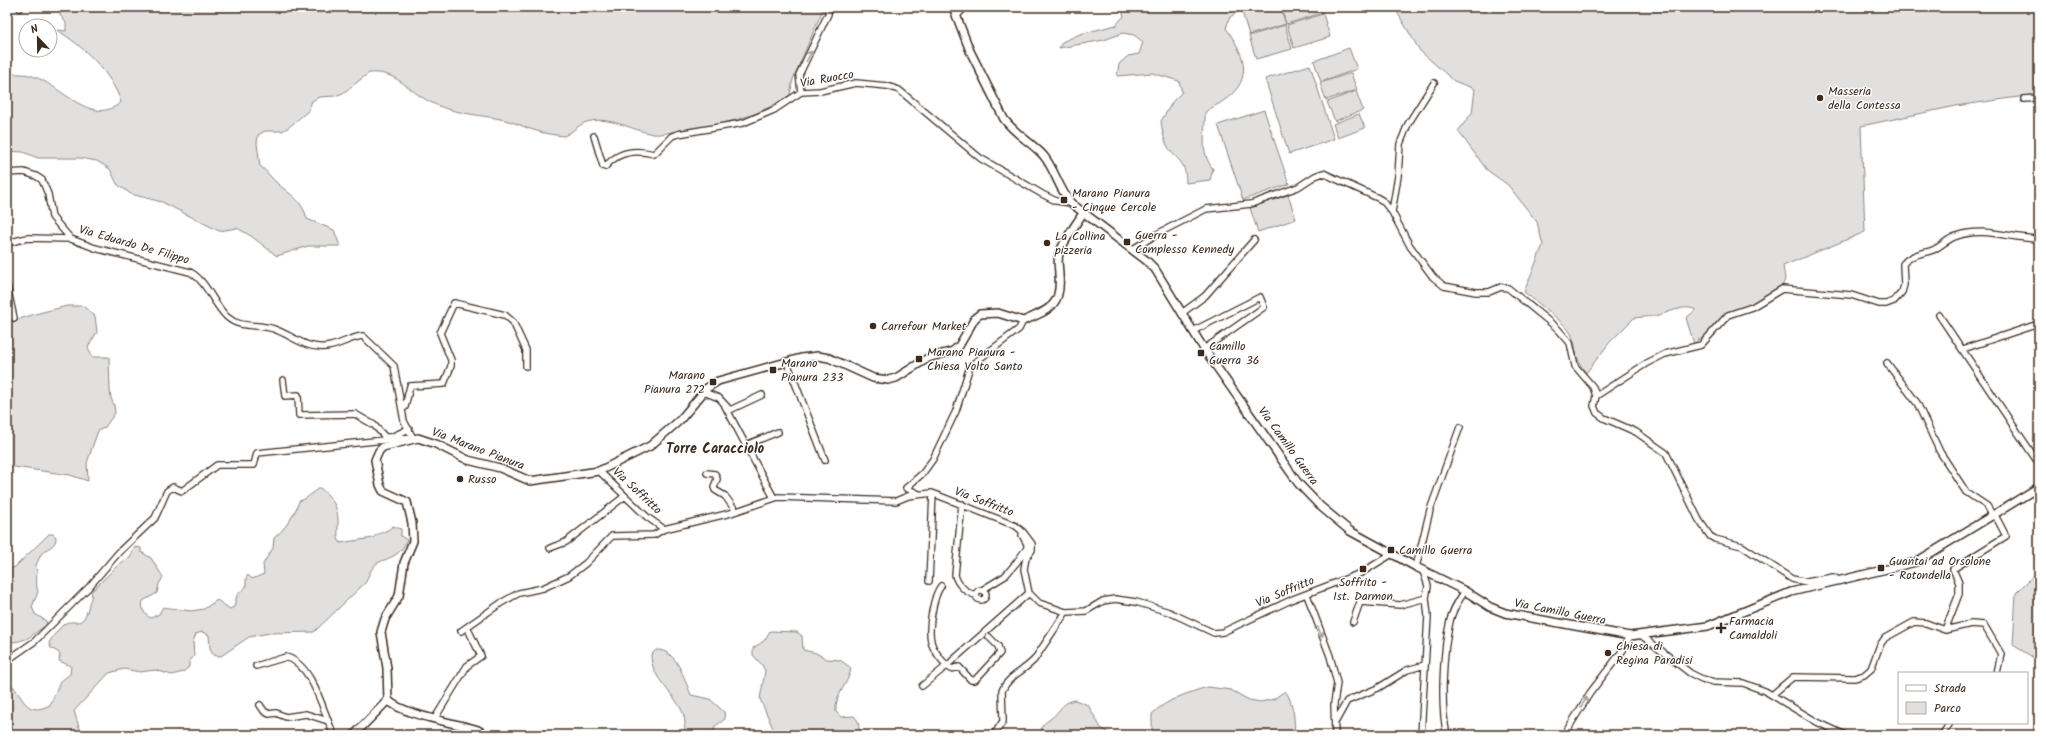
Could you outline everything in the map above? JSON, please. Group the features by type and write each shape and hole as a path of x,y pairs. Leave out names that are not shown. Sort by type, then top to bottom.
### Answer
{"street":[{"path":"801,92 799,75 825,21 828,7"},
{"path":"920,494 906,488 923,473 933,459 956,411 970,366 1019,329 1024,321 1049,309 1059,297 1059,253 1083,213 1071,204 1063,194 1049,164 1043,155 1011,129 1004,120 970,51 953,7"},
{"path":"956,17 965,7"},
{"name":"Via Ruocco","path":"594,136 603,166 605,167 610,162 627,152 642,151 654,154 672,136 678,134 743,123 774,110 801,92 820,91 856,83 887,86 899,90 980,158 1042,194 1056,201 1071,204"},
{"path":"1392,212 1398,176 1400,144 1408,124 1434,83"},
{"path":"2024,100 2039,98"},
{"name":"Via Eduardo De Filippo","path":"7,173 24,172 36,176 42,180 48,194 52,217 71,238 95,248 190,272 198,278 211,297 234,322 273,328 308,345 317,347 326,347 363,336 394,366 404,421 410,429 412,439"},
{"path":"1133,249 1157,234 1206,209 1250,204 1298,187 1315,176 1323,173 1378,198 1383,201 1392,212 1410,246 1433,276 1444,286 1476,292 1489,292 1501,287 1508,288 1557,328 1570,343 1575,366 1589,381 1596,396 1594,406 1597,413 1604,418 1636,432 1666,453 1699,520 1710,536 1715,539 1742,546 1796,580 1807,582 1833,577 1840,581"},
{"name":"Via Camillo Guerra","path":"1083,213 1133,249 1155,270 1204,349 1298,483 1320,506 1350,531 1382,547 1419,569 1465,591 1490,607 1505,613 1630,636 1708,626 1791,592 1916,562 2039,487"},
{"path":"1596,396 1647,363 1665,354 1701,345 1724,319 1762,302 1776,291 1788,289 1851,295 1879,304 1886,304 1894,301 1902,292 1904,285 1903,264 1908,258 1936,249 1952,237 1968,233 1982,232 2039,239"},
{"path":"7,242 27,238 71,238"},
{"path":"1182,313 1205,296 1254,240"},
{"path":"7,286 14,318"},
{"path":"1193,331 1260,297 1264,308 1204,349"},
{"path":"402,409 405,407 410,386 444,384 451,366 440,333 454,303 505,315 512,322 526,350 526,366"},
{"name":"Via Marano Pianura","path":"388,700 387,668 381,632 385,619 399,596 404,563 413,541 413,531 407,502 383,491 380,485 375,460 379,451 383,447 412,439 426,440 468,460 500,468 530,481 598,471 650,446 671,429 710,385 718,381 801,358 825,357 873,378 888,380 896,378 928,358 953,351 958,346 975,318 980,314 998,313 1024,321"},
{"path":"1939,315 2039,464"},
{"path":"1963,349 2035,325 2039,328"},
{"path":"787,362 825,460"},
{"path":"1887,363 1917,403 1940,452 1966,492 1987,506 2006,536 1953,569 1959,584 1959,594 1945,630"},
{"path":"283,380 285,396 298,395 299,415 355,414 374,425 385,437 391,437 410,429"},
{"path":"704,392 718,398 724,406 774,498"},
{"path":"724,406 730,410 762,395"},
{"path":"1421,735 1428,616 1426,598 1428,586 1419,569 1430,510 1460,427"},
{"path":"746,445 778,432"},
{"path":"12,657 35,641 89,587 119,552 156,518 167,492 173,487 182,491 217,465 254,465 256,453 404,438 412,439"},
{"name":"Via Soffritto","path":"598,471 647,517 664,529 736,511 774,498 896,501 908,496 933,494 1008,522 1023,532 1032,544 1032,550 1026,558 1024,564 1029,593 1039,603 1066,612 1086,611 1103,601 1115,599 1136,602 1169,612 1214,633 1223,632 1282,604 1361,573 1392,554"},
{"path":"707,473 715,474 717,479 714,487 715,490 725,496 736,511"},
{"path":"929,581 933,494"},
{"path":"550,548 566,542 625,496"},
{"path":"962,504 956,579 965,591 971,594 976,594 979,590 982,590 1005,576 1016,563 1027,548 1027,544 1022,535 1023,532"},
{"path":"461,631 501,603 519,594 543,588 569,576 586,563 612,536 654,535 664,529"},
{"path":"941,586 934,597 930,637 933,647 949,663 951,669 958,667 971,680 976,680 1000,653 998,646 989,637"},
{"path":"976,594 980,600 985,599 987,594 982,590"},
{"path":"1447,735 1443,716 1443,698 1450,620 1465,591"},
{"path":"922,686 1029,593"},
{"path":"1307,595 1330,656 1337,683 1334,704 1335,735"},
{"path":"1354,622 1360,602 1400,605 1426,598"},
{"path":"994,735 1003,721 1002,692 1004,688 1012,678 1028,667 1034,660 1066,612"},
{"path":"1772,695 1793,677 1855,678 1864,675 1871,669 1880,645 1885,638 1914,622 1926,623 1945,630 1971,624 1984,625 2001,654 1997,672"},
{"path":"435,718 467,666 481,656 467,627"},
{"path":"1641,635 1690,673 1702,679 1714,682 1743,683 1772,695 1817,722 1845,735"},
{"path":"1564,735 1590,693 1623,650 1630,636"},
{"path":"256,666 286,657 295,661 309,675 334,735"},
{"path":"1334,724 1347,701 1378,688 1407,670 1425,665"},
{"path":"354,735 369,722 388,700 392,704 406,710 478,730 488,735"},
{"path":"260,705 264,711 269,714 276,713 286,717 306,714 328,721"},
{"path":"1942,735 1949,724"}],"green space":[{"path":"61,7 620,7 623,9 644,7 824,7 793,79 790,95 763,110 737,120 663,134 653,134 610,121 601,120 584,123 564,136 536,131 505,120 444,108 425,99 393,77 378,73 369,73 343,93 335,96 319,97 312,101 308,111 282,131 265,131 258,135 257,143 260,166 303,207 307,219 334,230 340,246 308,246 277,256 251,236 237,228 219,231 162,202 131,194 117,184 110,169 97,161 80,158 38,158 23,152 7,151 7,74 25,74 35,77 77,103 88,108 99,110 110,109 121,102 103,70 77,44 58,31 66,31 66,23 60,15"},
{"path":"1121,7 1245,7 1230,17 1226,28 1241,55 1243,74 1241,82 1235,91 1226,99 1205,112 1204,142 1206,156 1213,169 1210,180 1186,183 1184,168 1169,149 1164,138 1161,121 1173,101 1182,92 1179,81 1152,73 1117,76 1119,64 1128,56 1139,54 1143,42 1134,35 1123,33 1104,40 1059,48 1062,42 1080,34 1116,25 1124,16"},
{"path":"1259,7 1280,7 1286,24 1249,35 1242,12"},
{"path":"1281,7 1321,7 1322,13 1286,24"},
{"path":"1394,7 2039,7 2039,94 1956,106 1861,126 1865,232 1783,266 1785,279 1782,287 1752,304 1723,316 1701,340 1699,339 1694,344 1686,318 1696,310 1686,308 1658,315 1634,318 1610,342 1586,373 1578,359 1574,342 1569,331 1558,319 1524,292 1543,245 1537,222 1508,185 1487,170 1458,131 1472,113 1475,89 1454,81 1420,51"},
{"path":"1323,14 1330,37 1294,48 1287,25"},
{"path":"1285,25 1292,49 1256,59 1249,36"},
{"path":"1349,48 1357,69 1321,82 1314,61"},
{"path":"1310,65 1334,139 1289,154 1265,79"},
{"path":"1351,73 1357,90 1326,100 1320,83"},
{"path":"1356,91 1363,110 1335,121 1327,102"},
{"path":"1264,110 1289,184 1243,200 1218,125"},
{"path":"1359,114 1365,128 1338,138 1333,124"},
{"path":"1288,195 1296,219 1258,232 1250,208"},
{"path":"67,306 83,306 95,316 97,332 88,347 92,357 109,357 110,390 115,413 105,427 98,431 87,463 88,481 70,475 7,466 7,323"},
{"path":"320,488 329,496 335,505 338,515 338,537 340,543 373,538 393,526 401,529 401,536 407,540 398,553 379,562 372,568 366,582 314,632 269,633 249,637 221,656 213,655 210,648 209,635 202,632 196,634 193,642 194,656 189,662 189,667 183,672 172,675 155,670 140,672 124,669 109,673 74,711 79,727 87,735 7,735 7,685 13,686 24,702 32,708 43,708 50,705 60,682 70,674 71,666 59,661 60,655 51,648 49,643 63,625 70,622 81,621 84,618 92,597 91,592 119,564 130,558 135,547 141,548 141,552 151,558 163,577 159,584 157,593 143,601 142,606 149,617 151,618 159,614 163,607 191,611 204,609 217,600 230,609 234,607 237,595 246,587 246,578 248,575 252,579 264,574 263,564 273,548 274,538 289,521 299,501"},
{"path":"49,534 53,534 56,537 56,540 52,546 44,551 40,556 36,565 38,592 32,607 35,614 46,621 47,625 21,641 7,642 7,570 15,567"},
{"path":"2039,570 2039,661 2013,645 2016,593"},
{"path":"770,631 797,632 802,636 803,650 816,653 827,659 840,660 851,668 848,679 837,700 836,712 841,717 854,716 858,721 860,735 776,735 760,699 765,671 753,655 753,648 764,641"},
{"path":"656,650 669,654 679,666 691,695 710,699 724,712 725,719 714,727 715,735 684,735 685,719 681,708 655,672 652,664 651,655"},
{"path":"1208,687 1231,690 1249,700 1261,702 1274,699 1285,691 1290,700 1293,712 1295,724 1294,735 1148,735 1152,730 1152,714 1158,709 1178,697"},
{"path":"1075,700 1088,705 1101,728 1112,735 1043,735 1041,728 1044,724 1062,707"}],"place":[{"name":"Masseria della Contessa","path":"1820,98"},
{"name":"Marano Pianura - Cinque Cercole","path":"1064,200"},
{"name":"Guerra - Complesso Kennedy","path":"1127,242"},
{"name":"La Collina pizzeria","path":"1047,243"},
{"name":"Carrefour Market","path":"873,326"},
{"name":"Camillo Guerra 36","path":"1201,353"},
{"name":"Marano Pianura - Chiesa Volto Santo","path":"919,359"},
{"name":"Marano Pianura 233","path":"773,370"},
{"name":"Marano Pianura 272","path":"713,382"},
{"name":"Russo","path":"460,479"},
{"name":"Camillo Guerra","path":"1391,550"},
{"name":"Guantai ad Orsolone - Rotondella","path":"1881,568"},
{"name":"Soffrito - Ist. Darmon","path":"1363,569"},
{"name":"Farmacia Camaldoli","path":"1721,628"},
{"name":"Chiesa di Regina Paradisi","path":"1608,653"}],"district":[{"name":"Torre Caracciolo","path":"715,449"}]}
